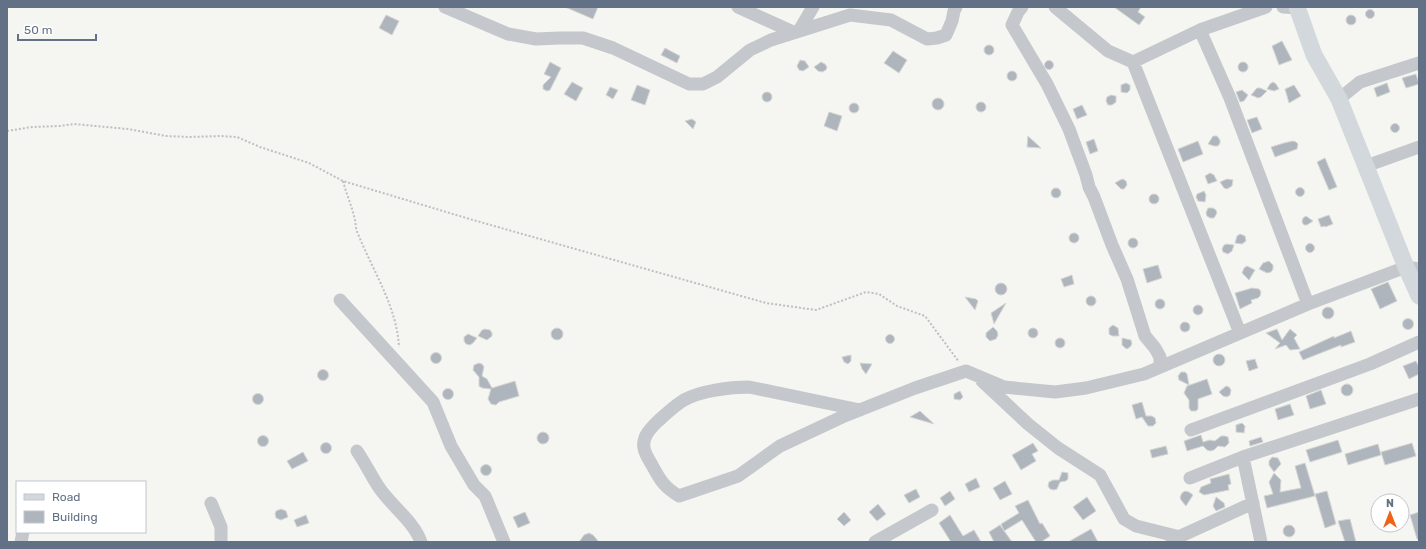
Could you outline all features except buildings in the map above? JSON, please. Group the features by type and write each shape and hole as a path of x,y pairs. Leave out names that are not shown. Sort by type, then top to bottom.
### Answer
{"main road":[{"path":"1293,7 1314,55 1339,99 1366,166 1413,268 1419,296"}],"street":[{"path":"445,7 508,34 536,39 582,38 612,48 689,84 703,84 717,77 750,50 771,40 850,14 892,20 926,39 937,38 946,35 952,22 956,7"},
{"path":"738,7 797,31"},
{"path":"797,31 813,7"},
{"path":"873,7 882,18"},
{"path":"1022,7 1018,12 1012,26 1047,84 1069,129 1089,187 1127,279 1145,336 1160,357 1160,366"},
{"path":"1055,7 1108,51 1133,62 1240,333"},
{"path":"1133,62 1200,30 1266,7"},
{"path":"1200,30 1230,98 1308,304"},
{"path":"1339,99 1360,82 1419,63"},
{"path":"1366,166 1419,147"},
{"path":"860,410 749,387 734,387 712,391 684,400 670,410 653,426 646,436 644,447 659,478 668,490 679,496 738,476 780,446 860,410 915,388 971,374 1004,387 1055,392 1116,382 1144,374 1308,304 1413,268"},
{"path":"340,300 433,402 451,446 474,485 485,496 504,542"},
{"path":"1191,430 1370,364 1419,342"},
{"path":"971,374 1058,448 1100,475 1124,518 1136,526 1174,540 1253,503"},
{"path":"1190,478 1243,457 1419,399"},
{"path":"357,451 367,465 378,486 418,533 421,542"},
{"path":"1243,457 1261,542"},
{"path":"211,503 221,527 221,542"},
{"path":"875,542 932,510"}],"path":[{"path":"7,131 32,126 60,126 74,124 135,130 166,136 229,136 243,139 260,147 309,163 343,181 473,220 766,303 816,310 866,292 880,294 897,306 925,316 971,374"},
{"path":"343,181 354,216 356,228 384,292 397,331 399,344 399,365"}]}
